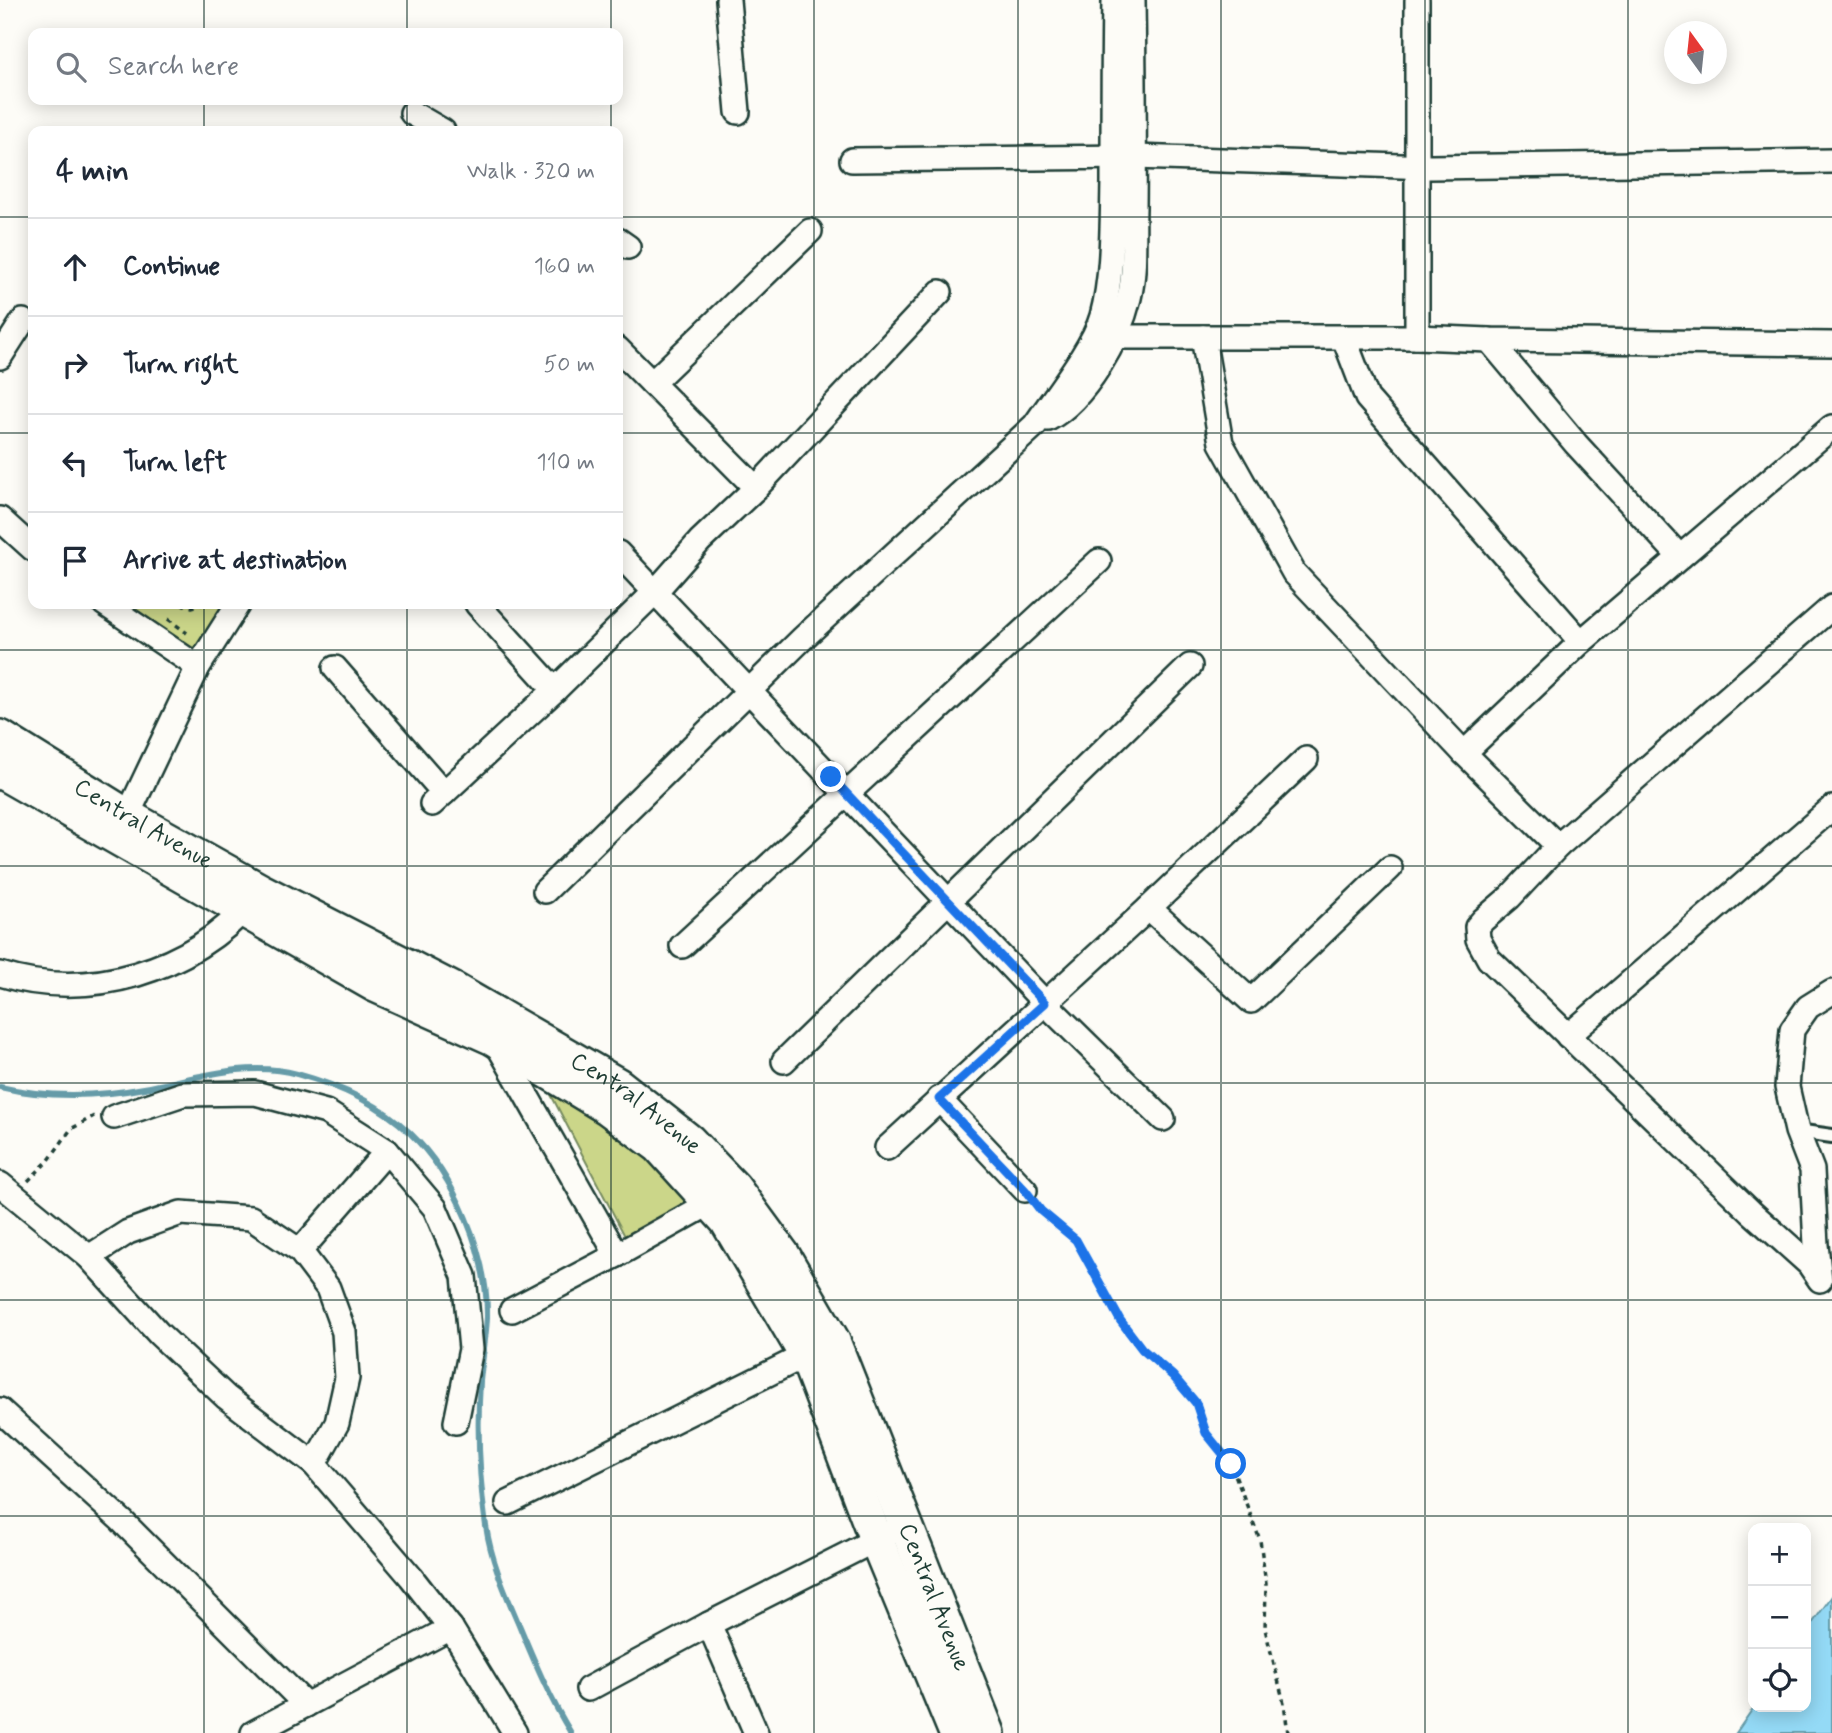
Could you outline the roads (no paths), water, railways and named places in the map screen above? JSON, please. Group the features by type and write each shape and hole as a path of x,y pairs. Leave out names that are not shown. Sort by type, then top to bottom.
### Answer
{"street":[{"path":"728,0 737,113"},
{"path":"1035,425 1058,413 1077,397 1117,337 1129,296 1133,265 1114,0"},
{"path":"545,891 803,638 1035,425 1092,338 1103,314 1124,157 1133,0"},
{"path":"1417,0 1417,337"},
{"path":"412,113 434,126"},
{"path":"852,160 1124,157 1417,167 1832,161"},
{"path":"652,383 810,231"},
{"path":"335,668 438,799 655,592 700,541 756,488 940,292"},
{"path":"0,357 23,321"},
{"path":"1117,337 1417,337 1832,344"},
{"path":"1203,337 1222,443 1294,573 1464,753 1558,845"},
{"path":"1344,338 1367,398 1581,642"},
{"path":"1489,340 1576,444 1680,557"},
{"path":"623,354 756,488"},
{"path":"1464,753 1581,642 1832,427"},
{"path":"0,519 28,544"},
{"path":"623,558 1045,1003 1163,1119"},
{"path":"682,946 1099,561"},
{"path":"1826,1278 1751,1212 1489,959 1478,939 1477,927 1510,897 1558,845 1832,607"},
{"path":"112,609 198,667"},
{"path":"121,827 198,667 236,609"},
{"path":"482,609 555,690"},
{"path":"785,1061 1190,666"},
{"name":"Central Avenue","path":"0,737 121,827"},
{"path":"887,1148 1149,908 1306,759"},
{"name":"Central Avenue","path":"0,771 121,827 252,901 375,985 493,1038 608,1108 723,1196 783,1255 819,1348 876,1539 956,1733"},
{"path":"1568,1036 1832,808"},
{"path":"1149,908 1251,1001 1390,868"},
{"path":"0,974 20,981 68,985 117,980 163,966 206,942 252,901"},
{"name":"Central Avenue","path":"252,901 454,990 618,1085 689,1140 723,1196"},
{"path":"454,990 493,1038 617,1255"},
{"path":"1826,1278 1816,1245 1812,1170 1797,1131 1787,1087 1791,1030 1808,1007 1832,993"},
{"path":"114,1117 183,1094 256,1093 326,1112 387,1151 435,1208 464,1276 471,1349 456,1422"},
{"path":"939,1099 1025,1190"},
{"path":"300,1251 387,1151"},
{"path":"8,1189 89,1257 159,1334 226,1397 314,1464 451,1628 515,1733"},
{"path":"512,1310 723,1196"},
{"path":"89,1257 128,1232 181,1213 251,1218 300,1251 328,1288 344,1332 347,1378 337,1423 314,1464"},
{"path":"508,1503 819,1348"},
{"name":"Central Avenue","path":"819,1348 906,1524 988,1733"},
{"path":"0,1410 122,1521 306,1704"},
{"path":"588,1689 906,1524"},
{"path":"709,1624 756,1733"},
{"path":"253,1733 451,1628"}],"lane":[{"path":"1797,1131 1832,1136"}],"water":[{"path":"1832,1596 1832,1733 1736,1733 1751,1712 1811,1712 1811,1625"}],"waterway":[{"path":"0,1087 54,1095 90,1095 126,1091 220,1072 278,1070 327,1084 372,1104 410,1133 426,1151 441,1171 466,1218 482,1268 487,1317 480,1381 480,1471 491,1552 537,1667 571,1733"}]}
